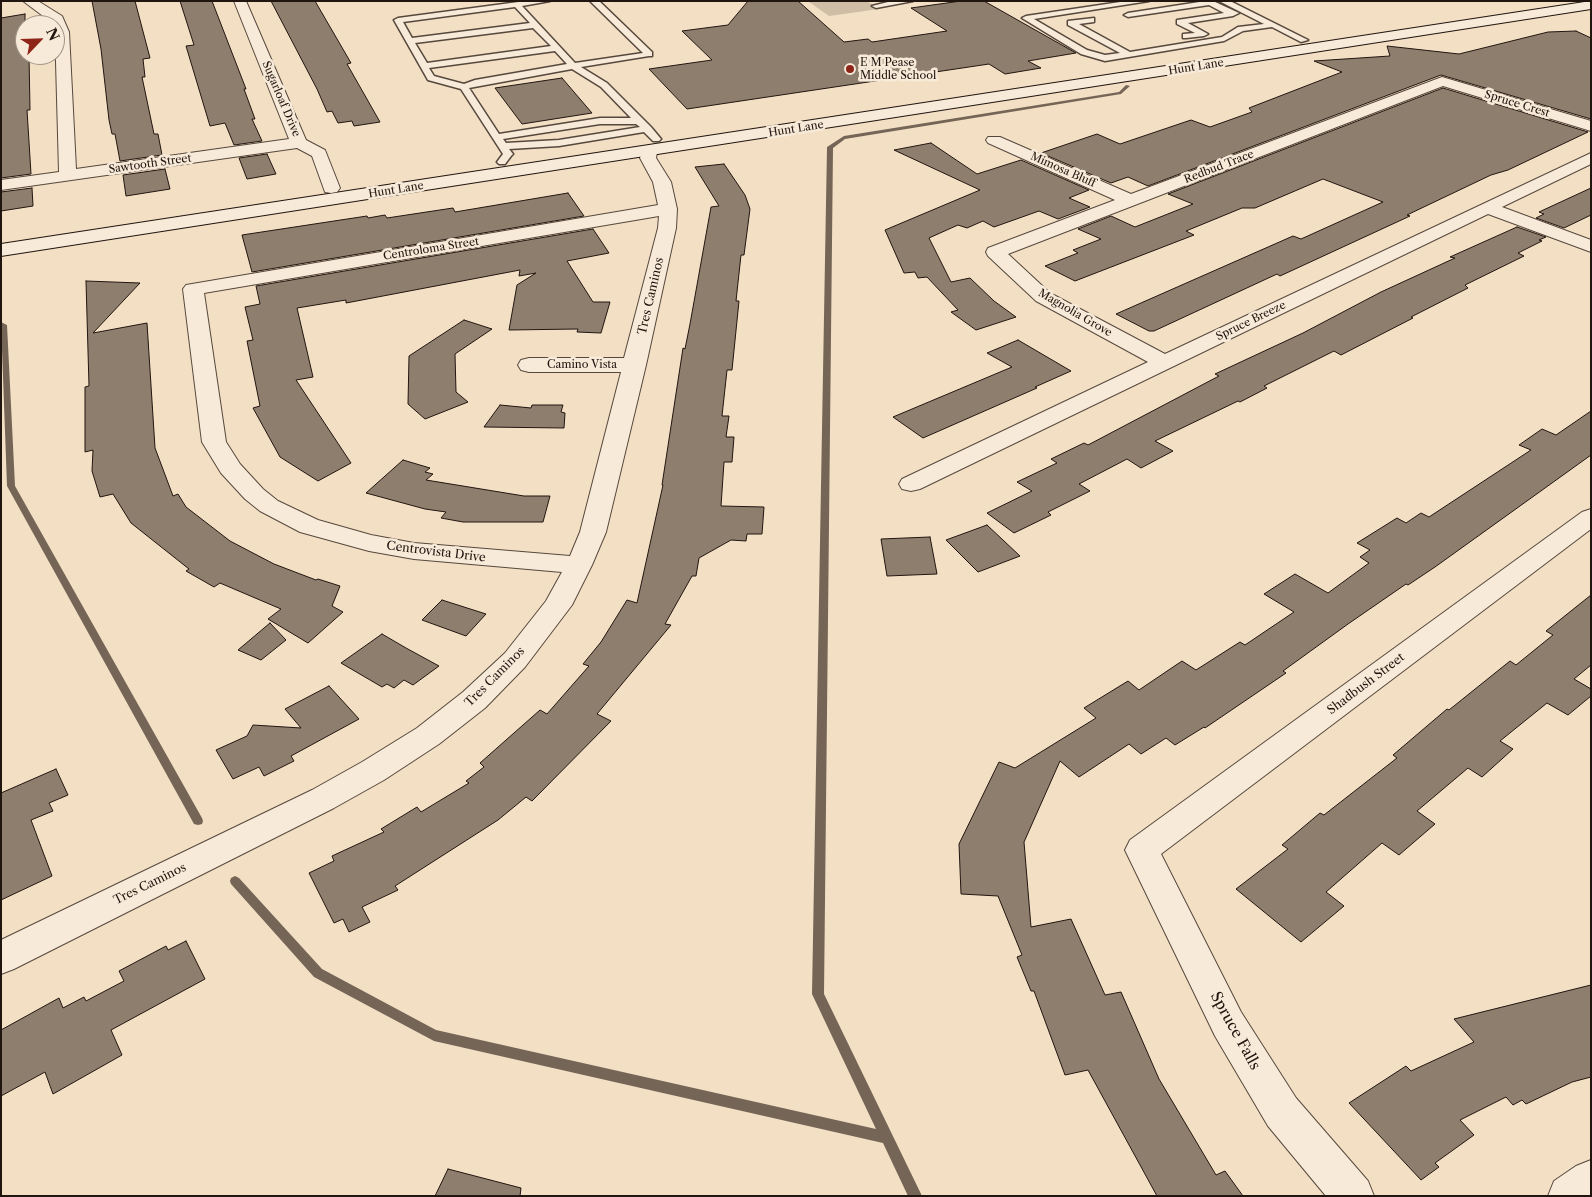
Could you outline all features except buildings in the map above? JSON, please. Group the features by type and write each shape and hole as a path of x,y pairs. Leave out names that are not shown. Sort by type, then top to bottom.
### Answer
{"street":[{"path":"29,1 57,19 62,32 68,175"},
{"name":"Sugarloaf Drive","path":"240,1 299,142 319,153 331,188"},
{"name":"Hunt Lane","path":"1010,91 1304,40 1559,1"},
{"path":"1563,1 1587,8"},
{"name":"Hunt Lane","path":"1,236 331,188 502,154 651,140 1010,91 1587,8"},
{"path":"1304,40 1319,47"},
{"name":"Spruce Crest","path":"1442,81 1591,126"},
{"name":"Redbud Trace","path":"995,252 1442,81"},
{"name":"Hunt Lane","path":"1,250 461,180 651,140"},
{"name":"Tres Caminos","path":"1,958 323,799 373,771 428,736 474,700 515,660 558,605 579,565 593,532 667,228 668,209 662,182 648,158 651,140"},
{"name":"Mimosa Bluff","path":"994,140 1132,201"},
{"name":"Sawtooth Street","path":"1,184 299,142"},
{"path":"461,180 494,168 502,154"},
{"name":"Spruce Breeze","path":"911,484 1591,158"},
{"path":"1487,208 1591,246"},
{"name":"Centroloma Street","path":"193,289 668,209"},
{"name":"Magnolia Grove","path":"995,252 1044,297 1164,362"},
{"name":"Centrovista Drive","path":"193,289 214,442 230,468 254,494 269,506 308,526 369,543 414,551 579,565"},
{"name":"Camino Vista","path":"529,365 635,365"},
{"name":"Shadbush Street","path":"1142,850 1591,517"},
{"name":"Spruce Falls","path":"1142,850 1228,1024 1277,1104 1353,1196"},
{"path":"1569,1196 1591,1181"}],"lane":[{"path":"546,1 398,20 430,78 464,87 475,83 649,54 594,1"},
{"path":"876,6 909,1"},
{"path":"1145,1 1026,18 1084,52 1106,58 1224,39 1241,29 1272,25"},
{"path":"1223,1 1304,40"},
{"path":"1117,16 1210,3 1233,14"},
{"path":"517,5 573,66 604,85 640,121 651,140"},
{"path":"1115,47 1204,34 1180,22 1246,12"},
{"path":"1099,19 1071,23 1128,54"},
{"path":"410,41 536,25"},
{"path":"424,66 557,48"},
{"path":"464,87 496,137 502,154"},
{"path":"496,137 600,120 640,121"}],"shaded area":[{"path":"867,1 879,9 829,16 809,2"}],"waterway":[{"path":"887,1138 818,994 830,147 844,138 1121,93 1128,86"},
{"path":"1,324 4,325 11,486 198,821"},
{"path":"235,881 318,973 434,1035 887,1138"},
{"path":"887,1138 915,1196"}],"place":[{"name":"E M Pease Middle School","path":"850,69"}]}
